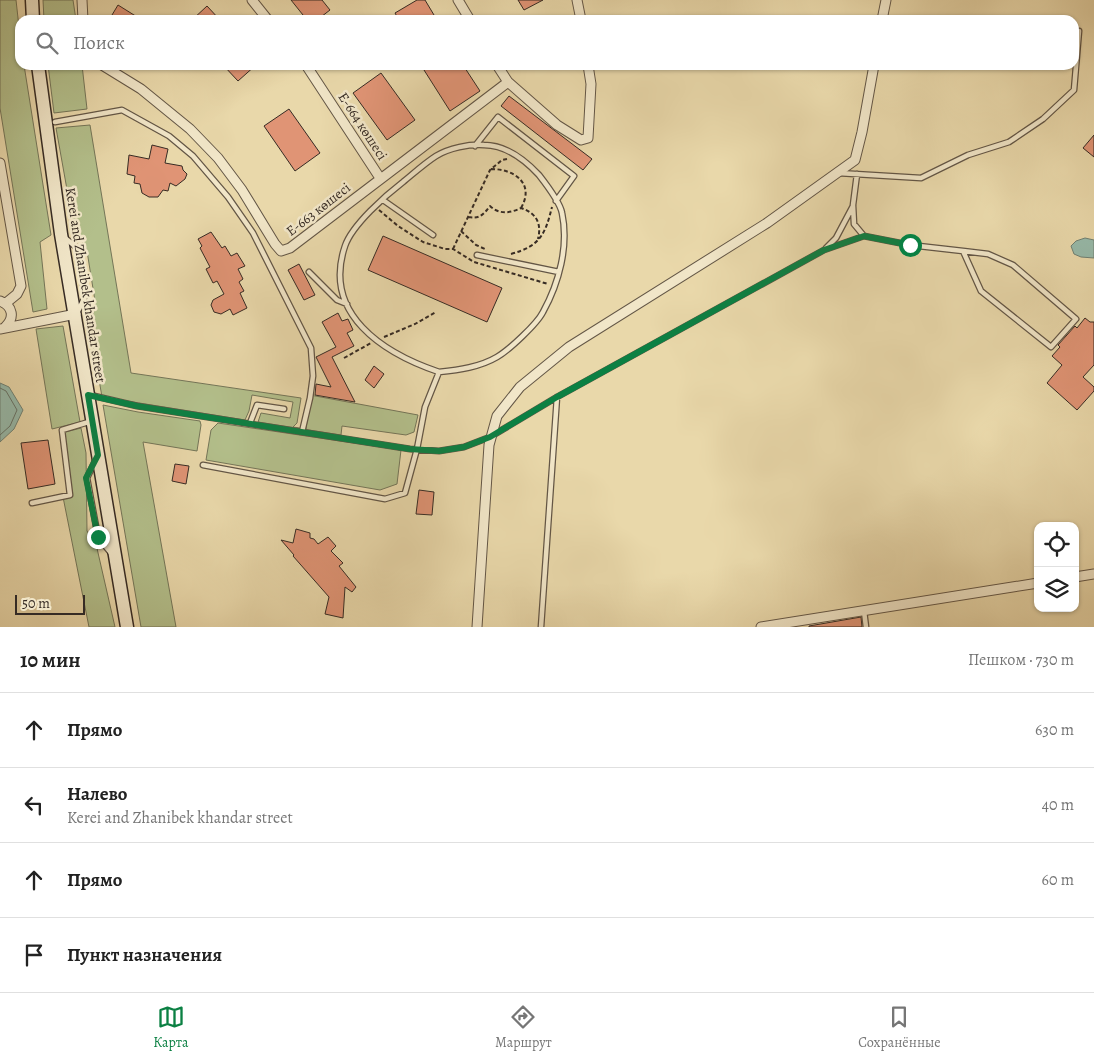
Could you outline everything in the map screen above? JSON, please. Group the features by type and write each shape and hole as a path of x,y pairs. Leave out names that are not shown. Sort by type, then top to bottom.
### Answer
{"main road":[{"path":"32,0 33,15"},
{"name":"Kerei and Zhanibek khandar street","path":"39,70 61,234 76,314 127,627"}],"street":[{"path":"82,0 83,15"},
{"path":"252,0 264,15"},
{"path":"458,0 467,15"},
{"path":"578,0 580,15"},
{"path":"883,15 886,0"},
{"name":"Е-663 көшесі","path":"110,70 142,89 190,129 218,158 242,190 280,251 290,248 508,82"},
{"name":"Е-664 көшесі","path":"309,70 380,178"},
{"path":"500,70 508,82 557,125 581,140 588,138 592,84 589,70"},
{"path":"477,627 490,437 497,416 520,387 569,347 767,223 855,160 873,70"},
{"path":"0,164 21,286 17,294 3,302 9,307 12,315 9,324 3,328"},
{"path":"3,328 76,314"},
{"path":"1079,576 1094,574"},
{"path":"762,627 1034,584"}],"lane":[{"path":"837,173 921,178 968,155 1009,142 1043,120 1074,90 1076,70"},
{"path":"56,122 122,110 169,136 193,156 228,197 253,234 312,348 310,398 302,432"},
{"path":"475,146 498,118 574,176 555,200"},
{"path":"484,144 507,150 516,156 529,164 541,177 562,212 564,248 555,286 543,314 517,341 497,357 465,369 439,372 416,364 368,334 353,318 342,294 341,266 346,244 362,220 436,156 456,148 484,144"},
{"path":"857,174 853,205 854,224 864,236"},
{"path":"383,200 432,235"},
{"path":"824,250 836,238 845,224 853,205"},
{"path":"88,395 137,406 417,449 439,451 464,447 490,437 557,397 824,250 864,236 910,245 963,251 988,254 1013,265 1076,319 1051,347 981,291 963,251"},
{"path":"477,254 559,272"},
{"path":"309,272 337,300 346,304"},
{"path":"203,465 385,499 405,493 417,449 425,406 439,372"},
{"path":"541,627 557,397"},
{"path":"250,424 257,405 284,409"},
{"path":"32,503 70,495 62,430 92,421"},
{"path":"864,611 866,627"}],"path":[{"path":"453,249 490,170 502,160 516,156"},
{"path":"468,217 478,218 490,206 504,213 513,212 521,208 526,200 526,192 518,176 505,170 490,170"},
{"path":"506,256 523,251 537,241 545,232 555,200"},
{"path":"376,207 398,226 422,242 445,249 453,249 474,262 555,286"},
{"path":"521,208 535,215 540,224 537,241"},
{"path":"461,231 476,245 490,252"},
{"path":"344,358 376,340 415,324 436,312"}],"green space":[{"path":"0,0 16,0 18,15 15,15 15,70 25,70 51,235 40,242 47,309 33,312 0,108"},
{"path":"43,0 73,0 75,15 44,15"},
{"path":"49,70 83,70 87,109 54,113"},
{"path":"90,125 131,373 301,398 297,423 293,427 306,429 310,395 418,415 414,432 406,435 342,426 341,435 258,422 261,413 290,418 293,402 252,395 245,420 102,397 91,333 95,301 87,251 73,223 56,128"},
{"path":"63,326 80,422 52,429 36,329"},
{"path":"103,405 200,421 197,451 143,442 176,627 141,627"},
{"path":"218,423 401,450 397,484 380,490 206,460 211,430"},
{"path":"81,428 86,453 87,531 96,544 115,627 89,627 63,497 70,495 62,433"}],"water":[{"path":"1085,238 1094,240 1094,258 1081,257 1074,254 1071,246 1076,241"},
{"path":"0,383 9,387 23,410 14,429 0,442"}],"building":[{"path":"291,0 322,0 330,10 324,15 303,15"},
{"path":"417,0 425,0 434,15 396,15 395,13"},
{"path":"518,0 543,0 524,10"},
{"path":"118,5 134,15 112,15"},
{"path":"207,6 215,15 197,15"},
{"path":"228,70 250,70 238,81"},
{"path":"424,70 466,70 480,91 450,111"},
{"path":"381,73 415,120 387,140 353,93"},
{"path":"509,96 592,159 583,170 501,106"},
{"path":"289,109 320,153 295,171 264,126"},
{"path":"1094,135 1094,157 1083,148"},
{"path":"152,145 168,149 165,163 182,166 187,174 185,179 176,186 170,183 168,191 163,190 158,197 149,197 142,193 140,184 134,183 135,176 127,174 129,155 149,159"},
{"path":"211,232 222,248 225,246 231,256 237,253 245,266 238,269 243,279 239,282 244,291 240,293 247,308 233,315 230,309 221,314 214,312 211,305 213,300 224,294 217,281 213,283 206,269 210,267 200,248 202,246 198,239"},
{"path":"383,236 502,288 487,322 368,270"},
{"path":"299,264 315,295 304,300 288,270"},
{"path":"338,313 342,321 348,319 353,330 347,333 354,346 332,357 355,402 315,395 316,384 331,387 316,357 336,347 322,322"},
{"path":"1085,318 1090,322 1094,322 1094,365 1083,377 1094,387 1094,391 1077,410 1047,383 1062,365 1052,356 1060,347 1058,345"},
{"path":"374,366 384,374 374,388 365,380"},
{"path":"48,440 55,484 28,489 21,443"},
{"path":"175,464 189,466 186,484 172,481"},
{"path":"419,490 434,492 432,515 416,514"},
{"path":"296,529 310,533 310,538 314,539 318,544 328,537 336,546 331,551 343,563 339,566 356,587 352,592 345,587 343,618 325,614 329,597 281,540 293,543"},
{"path":"861,617 862,627 809,627 809,626"}],"route":[{"path":"98,537 86,478 98,455 88,395 137,406 410,449 439,451 464,447 490,437 528,413 824,250 864,236 910,245"}]}
